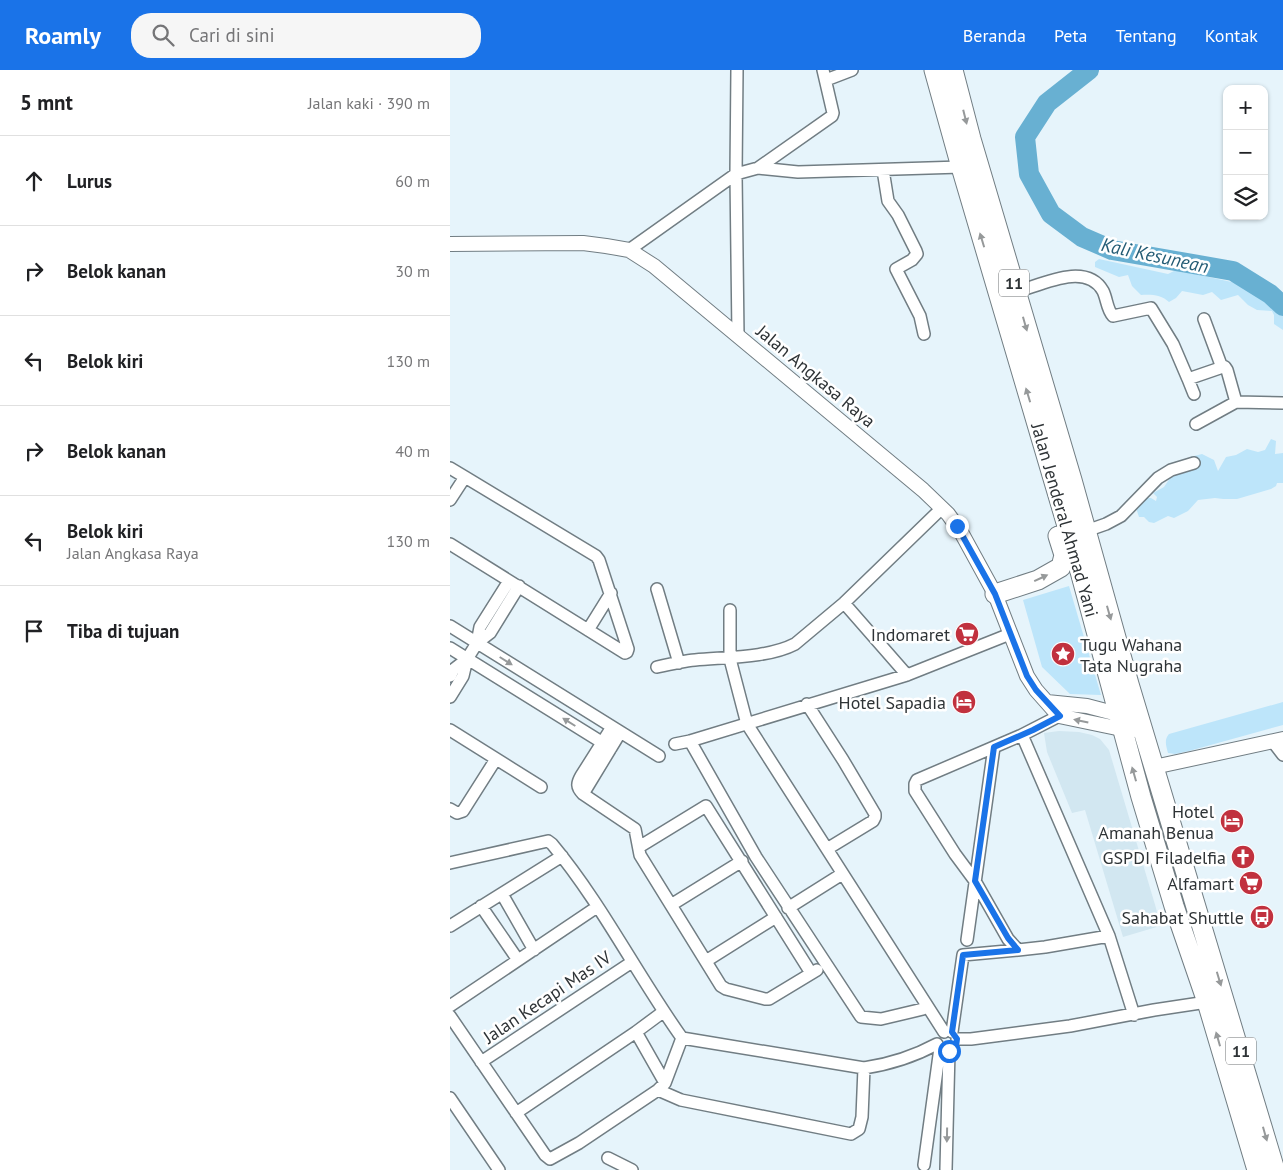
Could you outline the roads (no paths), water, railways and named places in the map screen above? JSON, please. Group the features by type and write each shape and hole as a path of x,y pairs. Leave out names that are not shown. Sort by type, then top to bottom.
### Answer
{"highway":[{"name":"Jalan Jenderal Ahmad Yani","path":"934,70 1075,552 1120,722 1174,906 1207,1002 1257,1170"},
{"name":"Jalan Jenderal Ahmad Yani","path":"953,70 970,139 1154,767 1276,1170"},
{"path":"995,594 1038,580 1054,572 1063,563 1064,555 1041,471 1040,457 1043,442"}],"street":[{"path":"737,70 738,336"},
{"path":"629,250 736,174 758,168 830,118 833,113 824,75 852,70"},
{"path":"758,168 798,172 961,167"},
{"path":"883,170 888,201 898,215 917,254 912,260 896,269 920,316 924,334"},
{"name":"Jalan Angkasa Raya","path":"450,244 583,243 629,250 666,276 923,490 942,508 957,526 995,594 1027,676 1036,690 1060,716"},
{"path":"1016,292 1052,280 1077,275 1095,282 1103,291 1110,313 1113,316 1151,308 1173,344 1194,394"},
{"path":"1204,319 1220,365 1227,370 1236,402"},
{"path":"1188,379 1217,370 1220,365"},
{"path":"1196,424 1236,402 1283,403"},
{"path":"1086,531 1121,516 1158,478 1170,470 1194,463"},
{"path":"450,468 596,556 611,593 628,649 627,652 588,630 450,544"},
{"path":"450,500 465,477"},
{"path":"657,666 695,660 730,659 789,647 844,603 942,508"},
{"path":"450,697 463,676 467,659 477,643 490,633 514,583"},
{"path":"657,589 679,663"},
{"path":"588,630 611,593"},
{"path":"844,603 907,675"},
{"path":"450,863 548,841 562,856 597,907 663,1012 682,1038 864,1068 883,1066 942,1048 954,1049 957,1044 951,1034 842,874 747,724 730,659 730,610"},
{"path":"450,626 659,756"},
{"path":"676,744 907,675 1010,634"},
{"path":"450,648 606,746"},
{"path":"450,676 454,669 467,659"},
{"path":"1047,702 1078,705 1120,722"},
{"path":"807,704 875,814 873,821 827,849"},
{"path":"1018,950 1008,938 975,881 955,854 922,802 915,790 917,780 1022,735 1060,716 1142,726"},
{"path":"450,730 541,787"},
{"path":"616,730 577,783 578,788 583,794 633,826 640,855 724,988 765,1000 814,971 776,917 706,806 639,847"},
{"path":"1022,735 1109,936 1134,1015"},
{"path":"1154,767 1278,740 1283,755"},
{"path":"690,741 756,858 861,1017 881,1019 923,1009"},
{"path":"967,940 994,747"},
{"path":"450,809 457,812 463,811 496,758"},
{"path":"450,926 562,856"},
{"path":"672,905 742,861"},
{"path":"788,908 842,874"},
{"path":"502,894 534,950"},
{"path":"481,906 518,960"},
{"path":"450,1006 597,907"},
{"path":"706,961 776,917"},
{"path":"951,1034 963,955 1045,947 1109,936"},
{"name":"Jalan Kecapi Mas IV","path":"481,1062 632,962"},
{"path":"946,1169 948,1112 942,1048 938,1037 951,1034 972,1039 1070,1026 1207,1002"},
{"path":"516,1113 663,1012"},
{"path":"450,1016 545,1155 550,1159 579,1143 662,1086 682,1038"},
{"path":"636,1032 662,1086 681,1100 851,1134 859,1129 862,1117 864,1068"},
{"path":"924,1165 942,1048"},
{"path":"450,1098 498,1170"},
{"path":"932,1107 948,1112"},
{"path":"608,1158 632,1170"}],"waterway":[{"name":"Kali Kesunean","path":"1089,70 1047,103 1025,137 1029,174 1051,214 1082,237 1112,250 1233,271 1270,294 1283,306"}],"place":[{"name":"Indomaret","path":"967,634"},
{"name":"Tugu Wahana Tata Nugraha","path":"1063,654"},
{"name":"Hotel Sapadia","path":"964,702"},
{"name":"Hotel Amanah Benua","path":"1232,821"},
{"name":"GSPDI Filadelfia","path":"1243,857"},
{"name":"Alfamart","path":"1251,883"},
{"name":"Sahabat Shuttle","path":"1262,917"}]}
